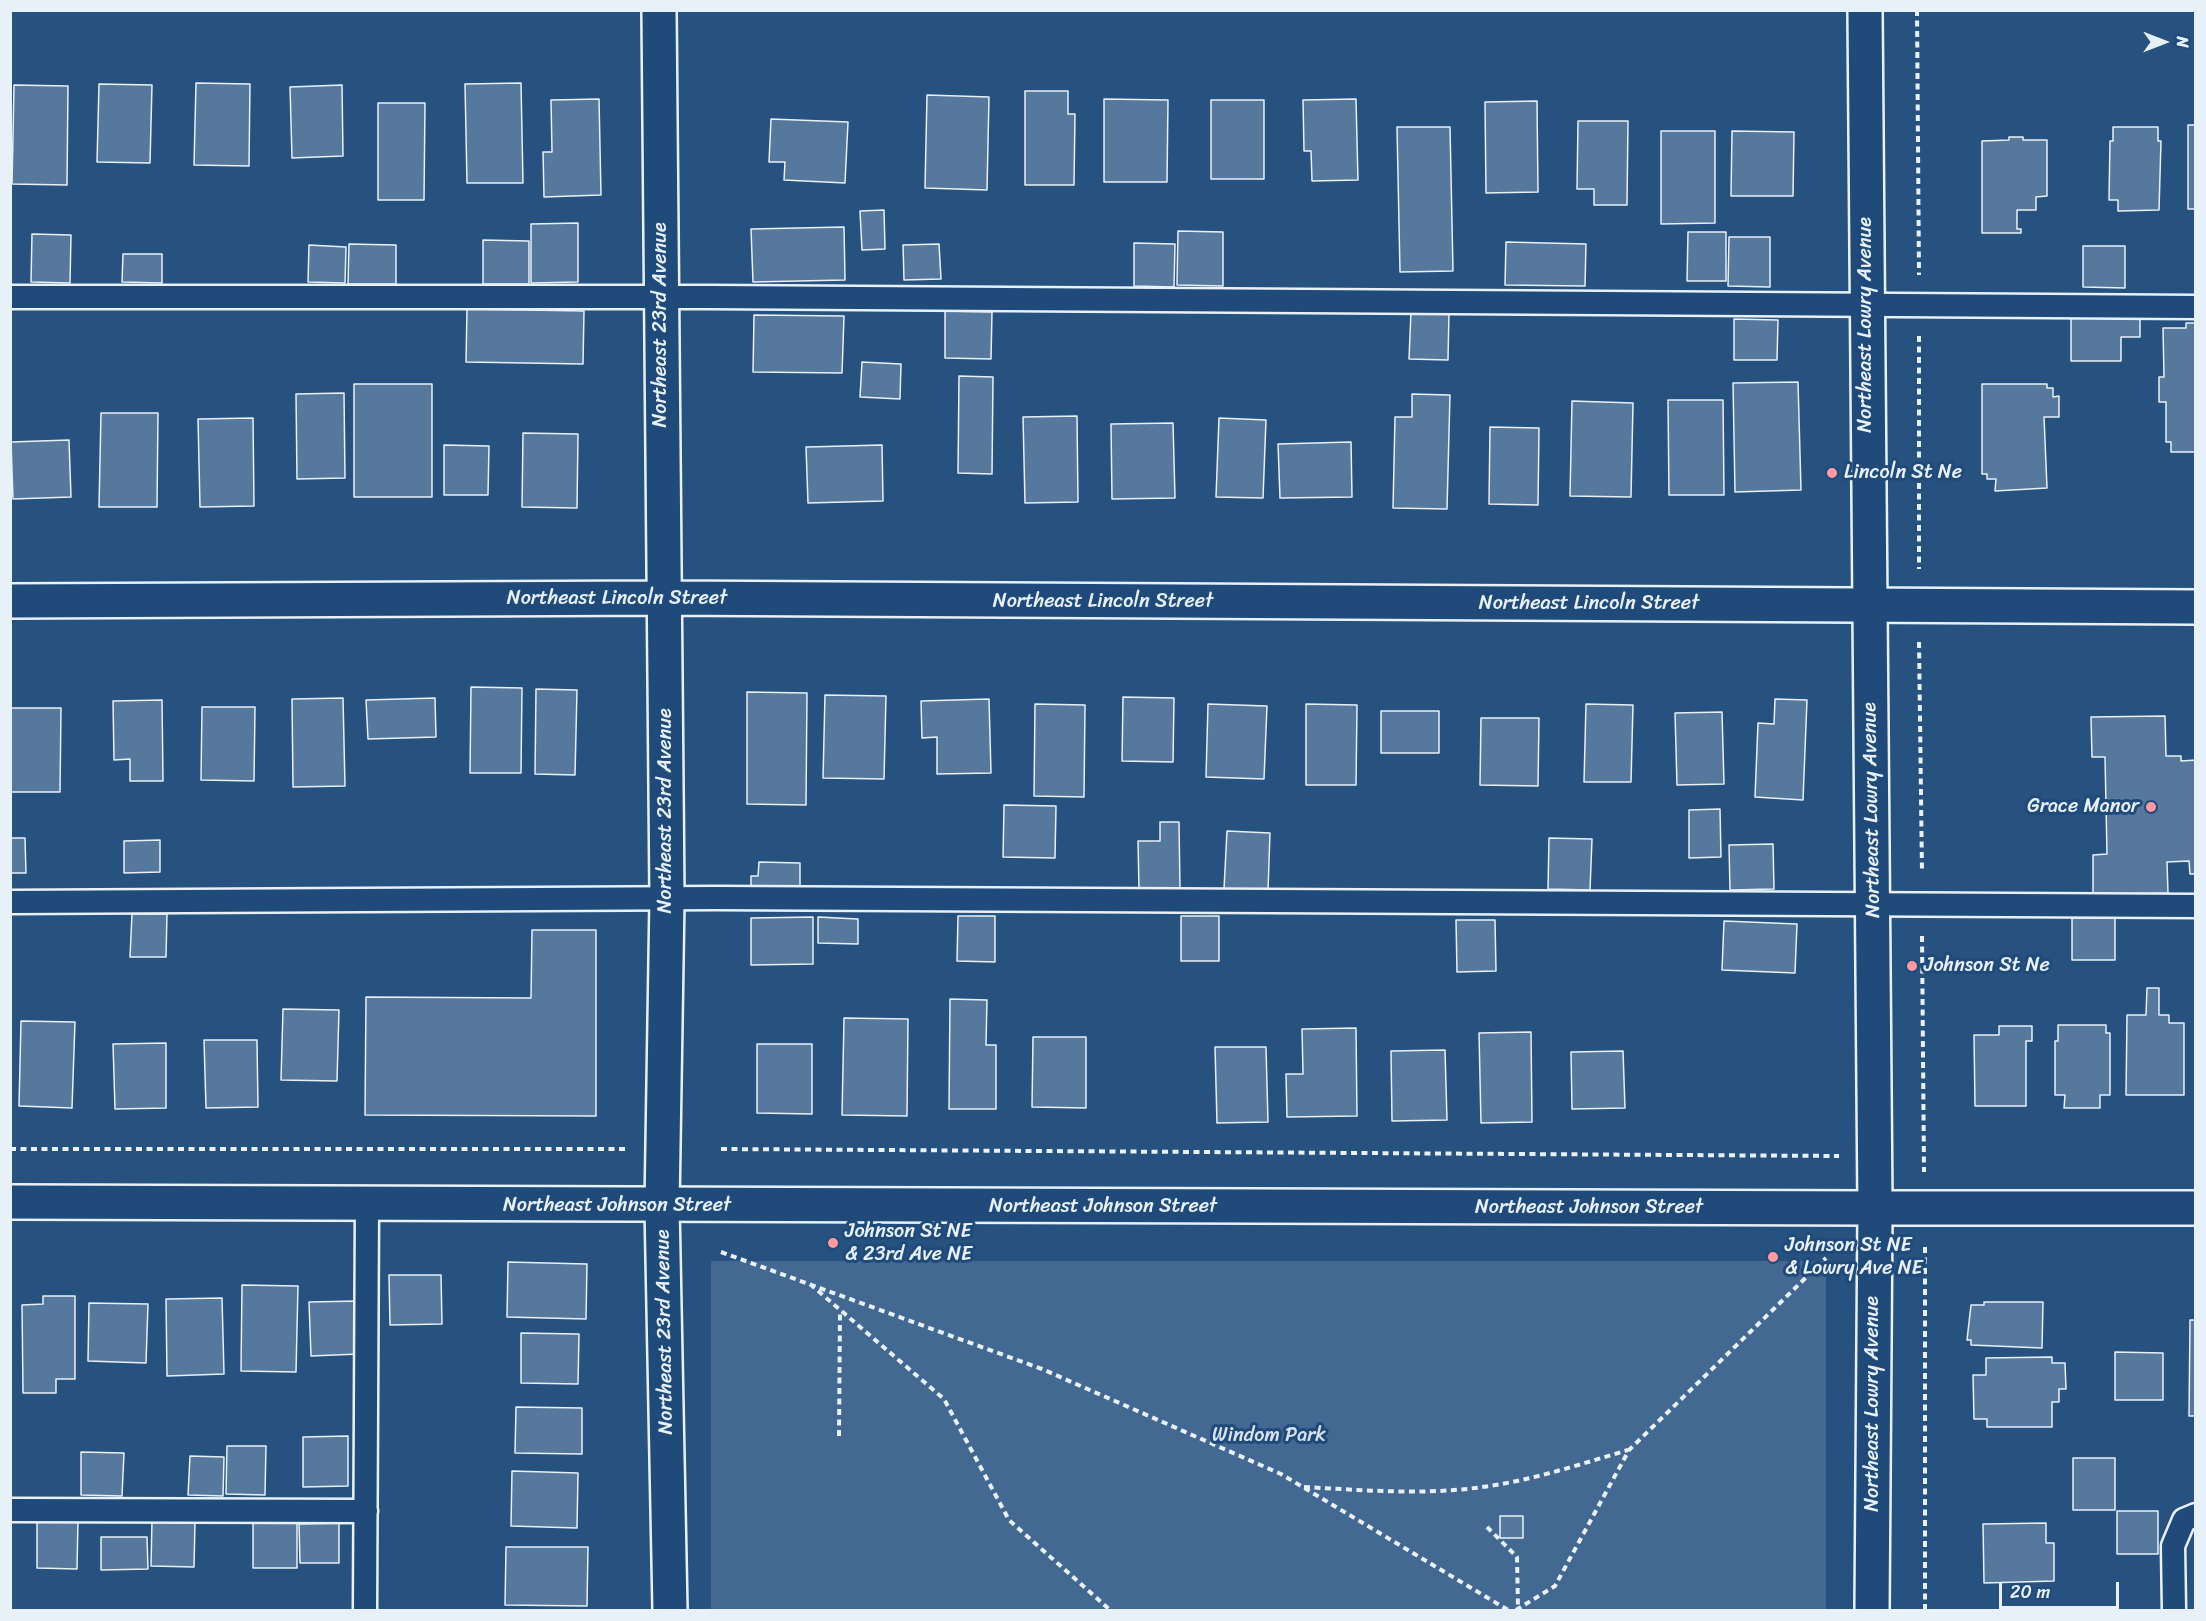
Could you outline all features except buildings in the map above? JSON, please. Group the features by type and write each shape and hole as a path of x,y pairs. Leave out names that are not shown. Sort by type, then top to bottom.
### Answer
{"street":[{"name":"Northeast 23rd Avenue","path":"659,10 667,898 662,1206 670,1611"},
{"name":"Northeast Lowry Avenue","path":"1865,10 1875,1156 1872,1611"},
{"name":"Northeast Lincoln Street","path":"10,601 664,598 2196,607"},
{"name":"Northeast Johnson Street","path":"10,1202 662,1206 2196,1208"}],"lane":[{"path":"10,297 661,297 2196,307"},
{"path":"10,902 667,898 2196,906"},
{"path":"365,1611 367,1204"},
{"path":"10,1510 366,1511"},
{"path":"2174,1611 2174,1546 2184,1520 2196,1515"}],"path":[{"path":"1917,10 1925,1611"},
{"path":"10,1149 628,1149"},
{"path":"721,1149 1924,1157"},
{"path":"721,1252 1041,1369 1281,1474 1508,1611"},
{"path":"1517,1610 1555,1586 1629,1450 1826,1258"},
{"path":"808,1282 944,1399 1009,1520 1110,1611"},
{"path":"839,1436 840,1309"},
{"path":"1302,1487 1387,1492 1475,1488 1570,1467 1629,1450"},
{"path":"1487,1527 1517,1557 1517,1610"}],"green space":[{"name":"Windom Park","path":"711,1261 1826,1261 1826,1610 711,1610"}],"place":[{"name":"Lincoln St Ne","path":"1832,473"},
{"name":"Grace Manor","path":"2151,807"},
{"name":"Johnson St Ne","path":"1912,966"},
{"name":"Johnson St NE & 23rd Ave NE","path":"833,1243"},
{"name":"Johnson St NE & Lowry Ave NE","path":"1773,1257"}]}
